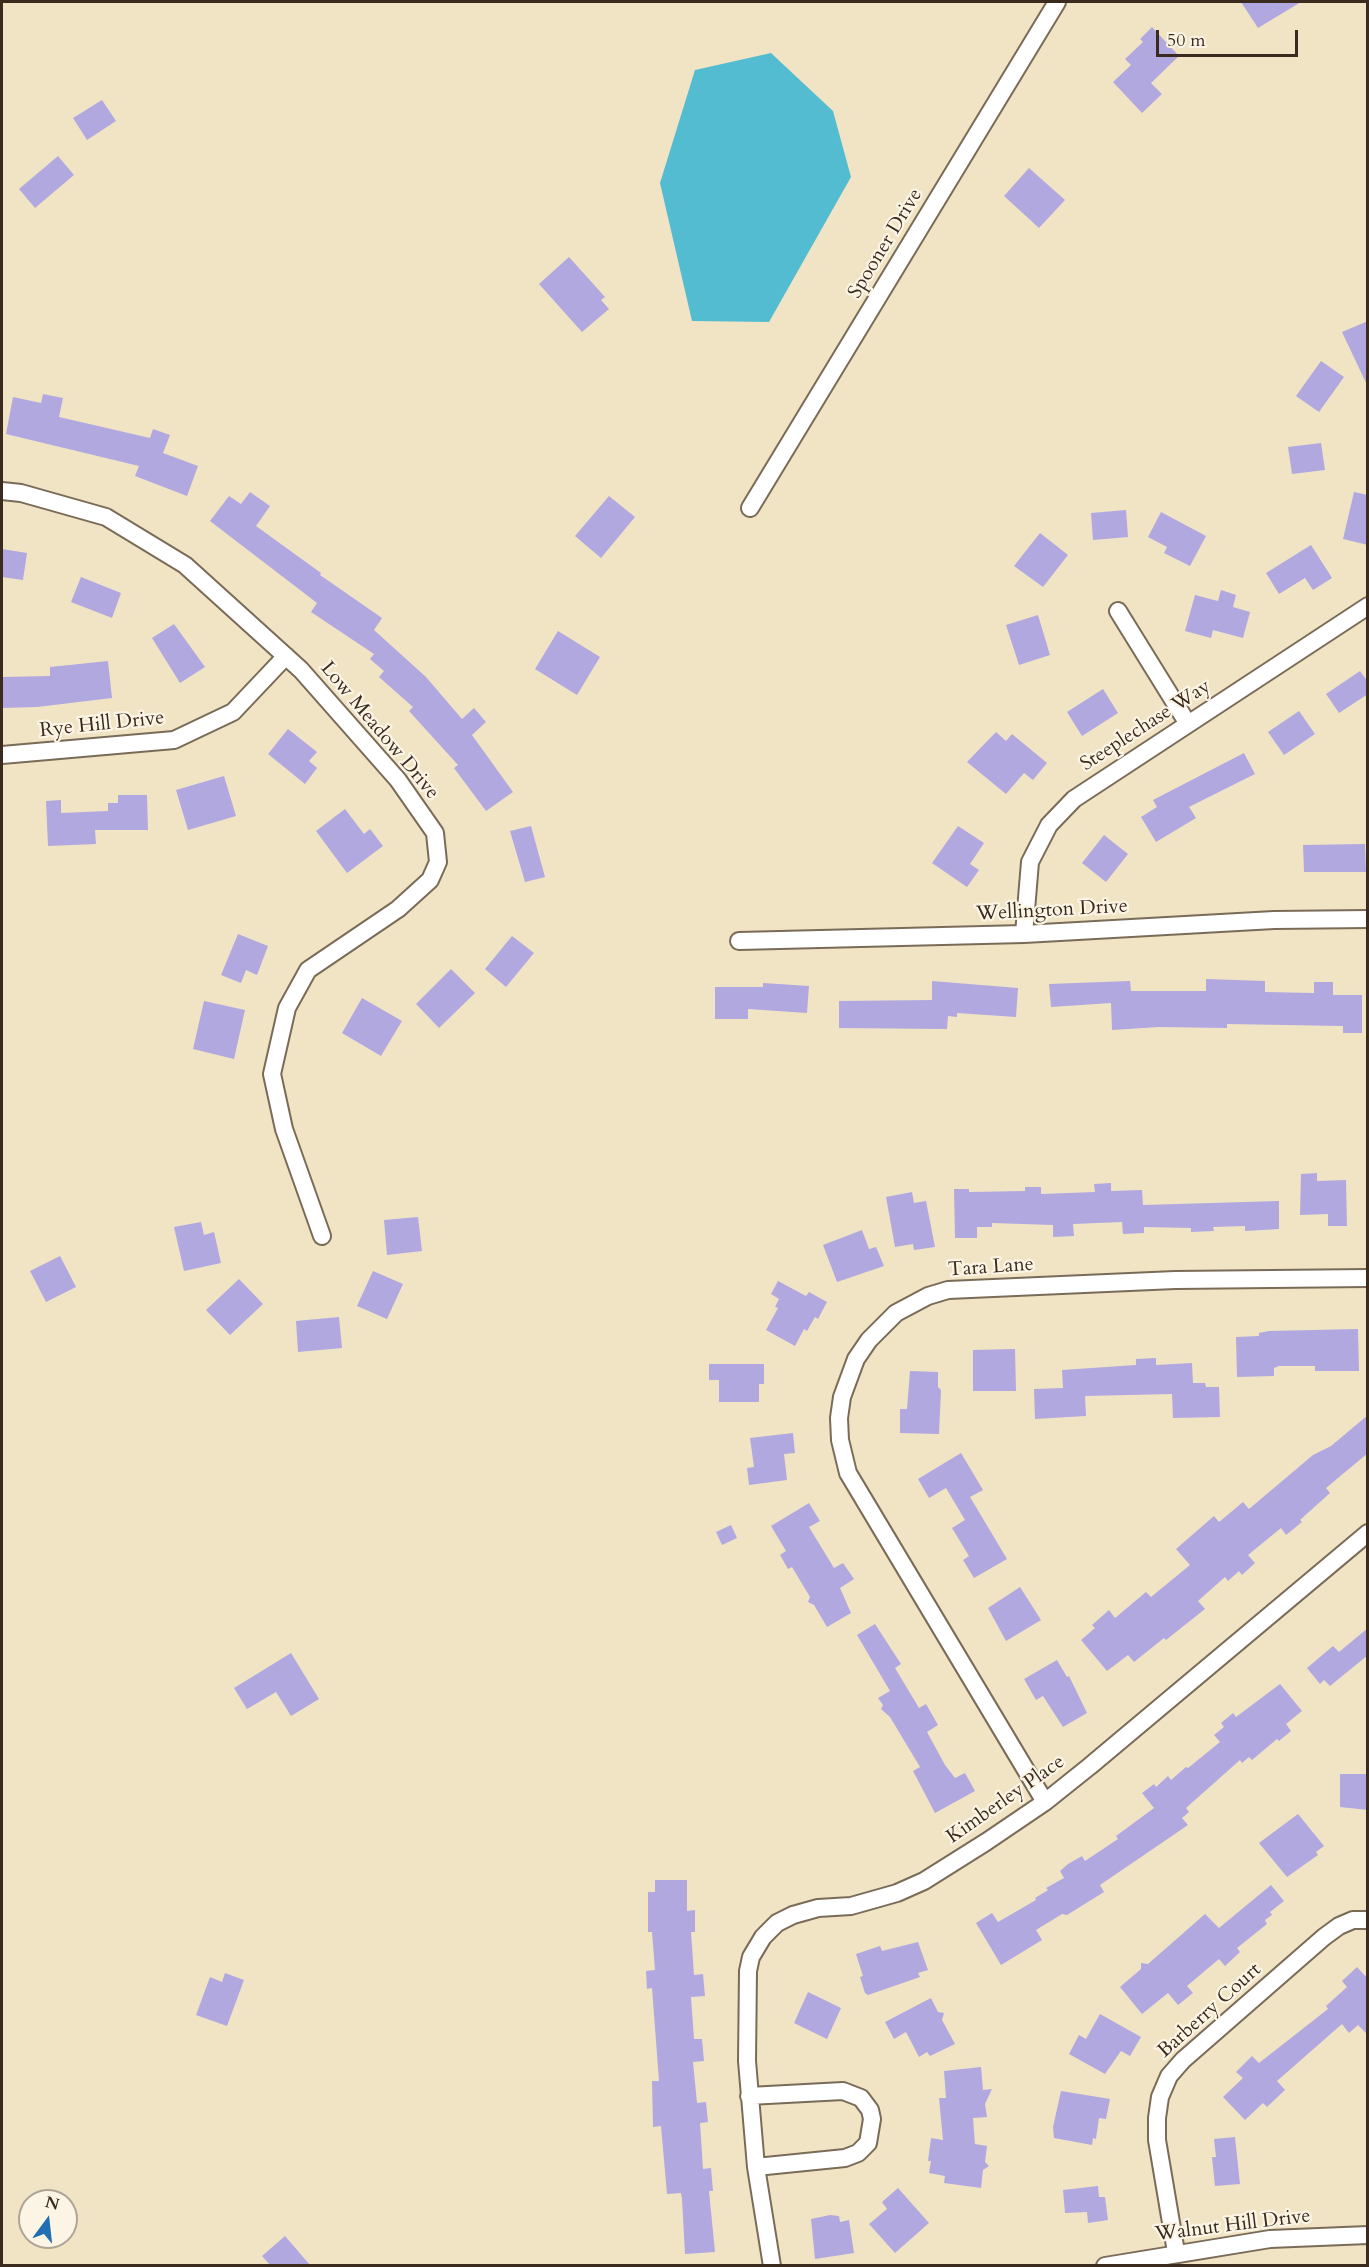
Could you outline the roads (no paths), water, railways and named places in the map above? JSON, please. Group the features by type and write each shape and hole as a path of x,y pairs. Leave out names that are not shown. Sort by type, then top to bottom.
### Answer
{"street":[{"name":"Spooner Drive","path":"750,508 1057,2"},
{"name":"Low Meadow Drive","path":"2,491 21,493 106,518 185,565 286,656 353,726 398,780 435,833 438,861 430,880 398,909 308,970 287,1008 272,1074 284,1129 322,1236"},
{"name":"Steeplechase Way","path":"1024,934 1030,862 1049,825 1074,799 1368,606"},
{"path":"1118,611 1188,724"},
{"name":"Rye Hill Drive","path":"2,755 174,740 233,712 286,656"},
{"name":"Wellington Drive","path":"739,941 1024,934 1274,920 1368,919"},
{"name":"Tara Lane","path":"1045,1802 848,1473 840,1440 839,1418 842,1397 856,1359 869,1340 896,1313 928,1296 948,1290 1175,1280 1368,1278"},
{"name":"Kimberley Place","path":"772,2265 756,2167 749,2096 747,2026 748,1971 751,1958 763,1937 777,1923 793,1915 818,1908 851,1906 897,1893 959,1859 1045,1802 1368,1533"},
{"name":"Barberry Court","path":"1176,2252 1158,2140 1157,2118 1160,2097 1169,2076 1183,2060 1324,1937 1339,1926 1353,1920 1368,1920"},
{"path":"749,2096 843,2091 861,2098 870,2110 873,2120 868,2142 852,2156 756,2167"},
{"name":"Walnut Hill Drive","path":"1105,2265 1270,2239 1368,2235"}],"water":[{"path":"771,53 833,111 851,177 769,322 692,321 660,183 695,70"}]}
